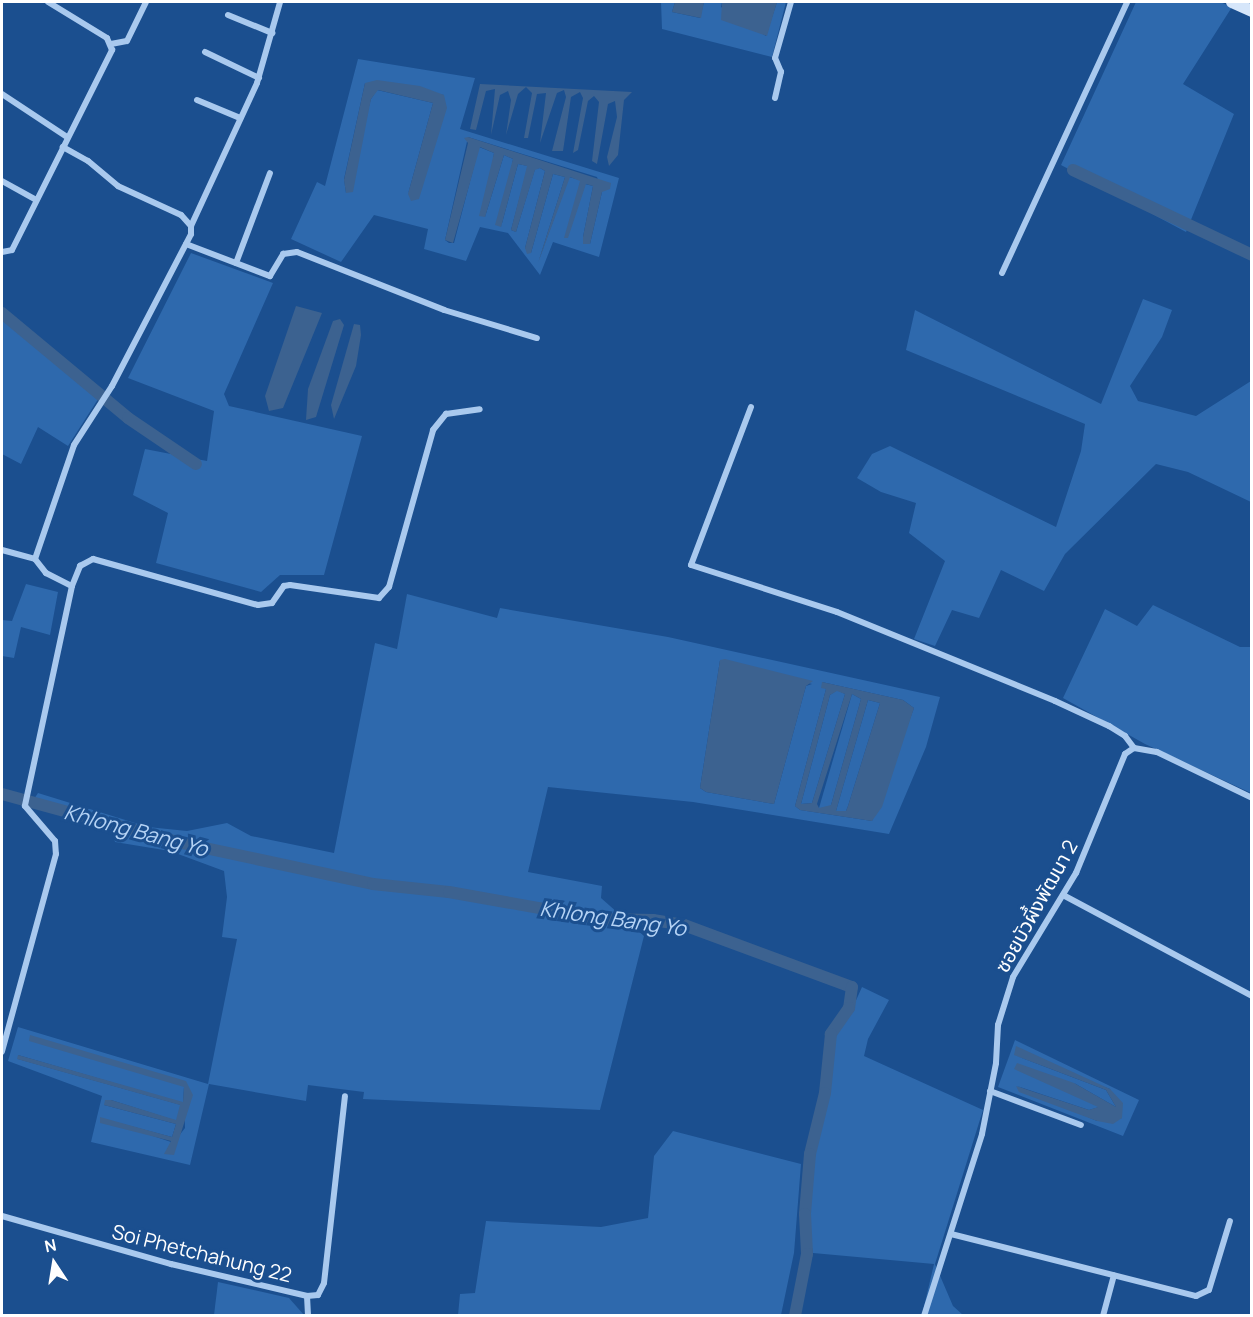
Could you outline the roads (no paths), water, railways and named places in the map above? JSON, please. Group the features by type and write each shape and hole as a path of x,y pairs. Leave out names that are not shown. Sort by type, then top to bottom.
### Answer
{"street":[{"path":"48,2 111,44 127,41 146,2"},
{"path":"34,559 74,445 112,386 186,244 191,226 259,78 280,2"},
{"path":"775,98 782,72 775,58 791,2"},
{"path":"1002,273 1127,2"},
{"path":"1234,2 1251,11"},
{"path":"228,15 272,33"},
{"path":"2,252 12,250 112,50 111,44"},
{"path":"205,51 259,78"},
{"path":"2,94 67,137"},
{"path":"197,100 240,118"},
{"path":"63,147 88,161 118,186 181,215 191,226"},
{"path":"236,263 270,172"},
{"path":"2,181 36,200"},
{"path":"186,244 270,276 283,254 297,252 444,310 537,338"},
{"path":"751,407 691,565 837,612 1055,701 1109,726 1125,736 1134,748 1157,752 1251,798"},
{"path":"2,1052 56,854 55,841 25,806 72,586 80,566 93,559 258,605 272,603 284,586 290,585 379,598 389,587 433,430 446,414 456,410 480,409"},
{"path":"2,549 34,559 46,573 72,586"},
{"name":"ซอยบัวผึ้งพัฒนา 2","path":"924,1316 982,1134 998,1025 1013,976 1063,895 1092,840 1117,766 1134,748"},
{"path":"1063,895 1251,996"},
{"path":"990,1091 1081,1125"},
{"path":"307,1296 318,1295 324,1282 345,1096"},
{"name":"Soi Phetchahung 22","path":"2,1216 171,1264 307,1296 308,1316"},
{"path":"951,1234 1196,1296 1205,1294 1230,1221"},
{"path":"1103,1316 1113,1275"}],"waterway":[{"path":"1073,170 1252,255"},
{"path":"2,313 128,418 196,464"},
{"name":"Khlong Bang Yo","path":"2,794 177,842 373,884 449,892 600,919 653,920 684,925 852,987 849,1008 831,1034 825,1093 810,1154 805,1214 807,1254 795,1316"}]}
